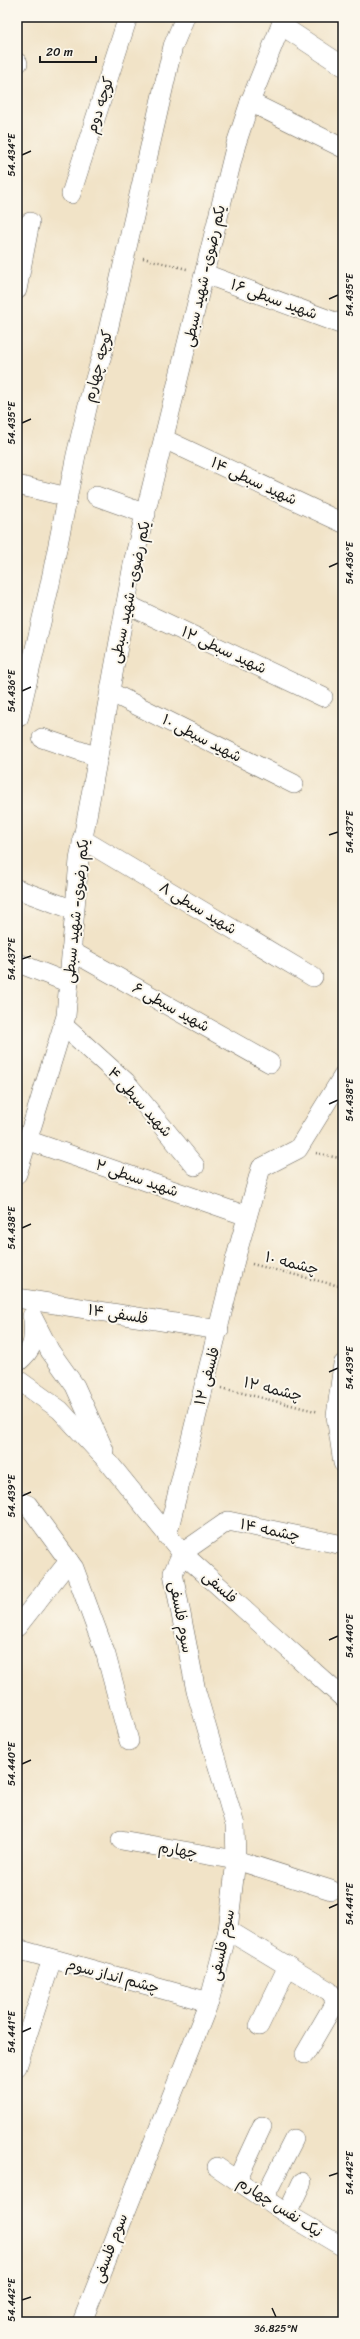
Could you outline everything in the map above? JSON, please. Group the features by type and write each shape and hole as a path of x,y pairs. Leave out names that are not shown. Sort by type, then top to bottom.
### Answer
{"street":[{"name":"کوچه دوم","path":"71,194 128,17"},
{"name":"کوچه چهارم","path":"19,717 90,396 104,348 173,46 185,17"},
{"path":"282,21 343,66"},
{"name":"یکم رضوی- شهید سبطی","path":"17,1174 66,1016 74,910 82,839 126,604 146,514 236,144 250,102 282,21"},
{"path":"250,102 343,148"},
{"path":"17,290 30,222"},
{"name":"شهید سبطی ۱۶","path":"205,274 343,325"},
{"name":"شهید سبطی ۱۴","path":"164,439 343,523"},
{"path":"17,485 68,497"},
{"path":"96,496 146,514"},
{"name":"۱۲ شهید سبطی","path":"126,604 323,697"},
{"name":"۱۰ شهید سبطی","path":"110,692 294,784"},
{"path":"42,738 98,757"},
{"name":"۸ شهید سبطی","path":"82,839 313,977"},
{"path":"17,889 74,910"},
{"name":"۶ شهید سبطی","path":"71,951 270,1063"},
{"path":"18,962 69,983"},
{"name":"۴ شهید سبطی","path":"64,1026 126,1082 195,1166"},
{"path":"298,1149 343,1076"},
{"name":"۲ شهید سبطی","path":"27,1140 247,1216"},
{"name":"۱۲ فلسفی","path":"167,1536 204,1383 219,1330 235,1260 261,1168 298,1149"},
{"name":"۱۴ فلسفی","path":"17,1298 219,1330"},
{"path":"17,1301 32,1316 50,1351 76,1386 110,1464"},
{"path":"17,1363 27,1355 34,1341 32,1316"},
{"path":"343,1364 336,1416 343,1463"},
{"path":"17,1379 60,1410 110,1464"},
{"name":"فلسفی","path":"110,1464 182,1553 343,1698"},
{"path":"17,1500 28,1505 74,1568 106,1655 129,1741"},
{"name":"۱۴ چشمه","path":"182,1553 228,1521 343,1545"},
{"name":"سوم فلسفی","path":"82,2322 209,2002 228,1930 236,1860 235,1825 196,1691 173,1574 182,1553"},
{"path":"17,1627 69,1561"},
{"name":"چهارم","path":"120,1840 236,1860 331,1890"},
{"path":"228,1930 329,1991 334,1997 334,2004 305,2054"},
{"name":"چشم انداز سوم","path":"17,1949 209,2002"},
{"path":"17,2067 52,1959"},
{"path":"259,2026 288,1966"},
{"path":"237,2180 262,2126"},
{"path":"264,2198 294,2139"},
{"name":"نیک نفس چهارم","path":"217,2166 287,2214 343,2247"},
{"path":"287,2214 302,2182"}],"path":[{"path":"126,254 205,274"},
{"path":"298,1149 343,1159"},
{"name":"۱۰ چشمه","path":"235,1260 343,1287"},
{"name":"۱۲ چشمه","path":"204,1383 336,1416"}]}
